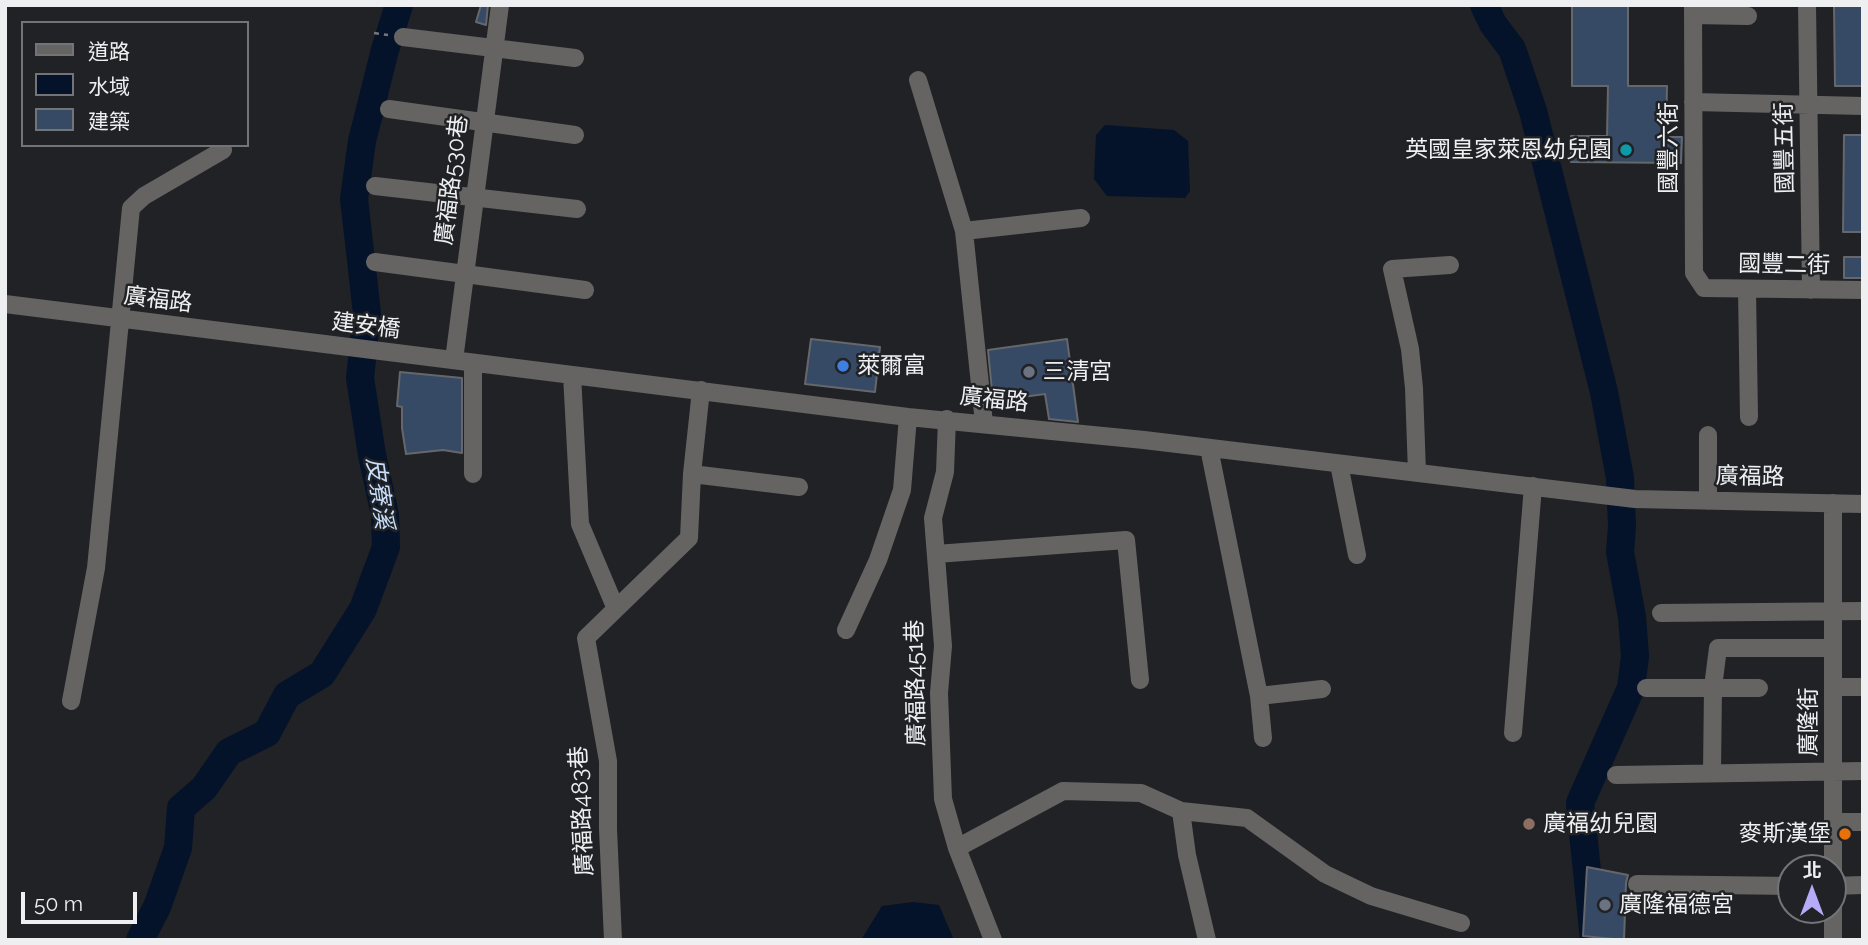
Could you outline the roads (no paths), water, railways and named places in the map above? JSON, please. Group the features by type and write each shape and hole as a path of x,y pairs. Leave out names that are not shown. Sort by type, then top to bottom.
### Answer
{"street":[{"name":"廣福路530巷","path":"454,360 500,5"},
{"name":"國豐五街","path":"1807,5 1811,290"},
{"path":"1693,10 1748,16"},
{"name":"國豐六街","path":"1693,10 1694,273 1704,288"},
{"path":"403,37 575,58"},
{"path":"918,80 964,231 984,423"},
{"path":"1693,102 1863,106"},
{"path":"390,109 575,135"},
{"path":"71,701 96,568 131,208 144,196 223,150"},
{"path":"375,186 577,209"},
{"path":"964,231 1081,218"},
{"path":"375,262 585,290"},
{"path":"1418,473 1410,349 1392,269 1450,265"},
{"name":"國豐二街","path":"1704,288 1863,290"},
{"path":"1747,289 1749,417"},
{"name":"廣福路","path":"5,304 305,343"},
{"name":"建安橋","path":"305,343 421,356"},
{"name":"廣福路","path":"421,356 908,417 1209,448 1635,499 1863,504"},
{"path":"473,363 473,474"},
{"path":"572,375 580,524 616,609"},
{"name":"廣福路483巷","path":"613,940 608,761 586,638 689,538 692,474 701,390"},
{"path":"846,630 878,560 902,490 908,417"},
{"name":"廣福路451巷","path":"947,419 945,471 933,519 943,646 939,693 943,799 957,848 993,940"},
{"path":"1708,435 1708,500"},
{"path":"1209,448 1259,696 1264,738"},
{"path":"1339,464 1357,555"},
{"path":"692,474 799,487"},
{"path":"1513,733 1534,486"},
{"name":"廣隆街","path":"1833,503 1833,854"},
{"path":"936,554 1126,540 1140,680"},
{"path":"1661,613 1863,611"},
{"path":"1712,773 1713,687 1718,648 1832,648"},
{"path":"1833,687 1863,687"},
{"path":"1646,688 1759,688"},
{"path":"1259,696 1322,689"},
{"path":"1616,775 1863,771"},
{"path":"957,848 1063,791 1141,793 1181,811 1247,818 1325,874 1371,896 1461,923"},
{"path":"1181,811 1187,855 1207,940"},
{"path":"1833,822 1863,822"},
{"path":"1637,884 1777,886"}],"water":[{"path":"1105,125 1174,130 1188,141 1190,191 1185,198 1107,196 1094,179 1096,135"},
{"path":"913,902 939,905 954,940 861,940 882,906"}],"waterway":[{"name":"皮寮溪","path":"140,940 157,907 178,848 181,808 204,788 229,752 267,733 287,695 322,674 363,609 386,547 385,515 360,378 367,313 354,199 362,141 399,5"},
{"path":"1484,5 1493,24 1512,49 1533,111 1604,392 1620,478 1620,552 1632,617 1635,656 1631,688 1580,803 1594,940"}],"place":[{"name":"英國皇家萊恩幼兒園","path":"1626,150"},
{"name":"萊爾富","path":"843,366"},
{"name":"三清宮","path":"1029,372"},
{"name":"廣福幼兒園","path":"1529,824"},
{"name":"麥斯漢堡","path":"1845,834"},
{"name":"廣隆福德宮","path":"1605,905"}]}
